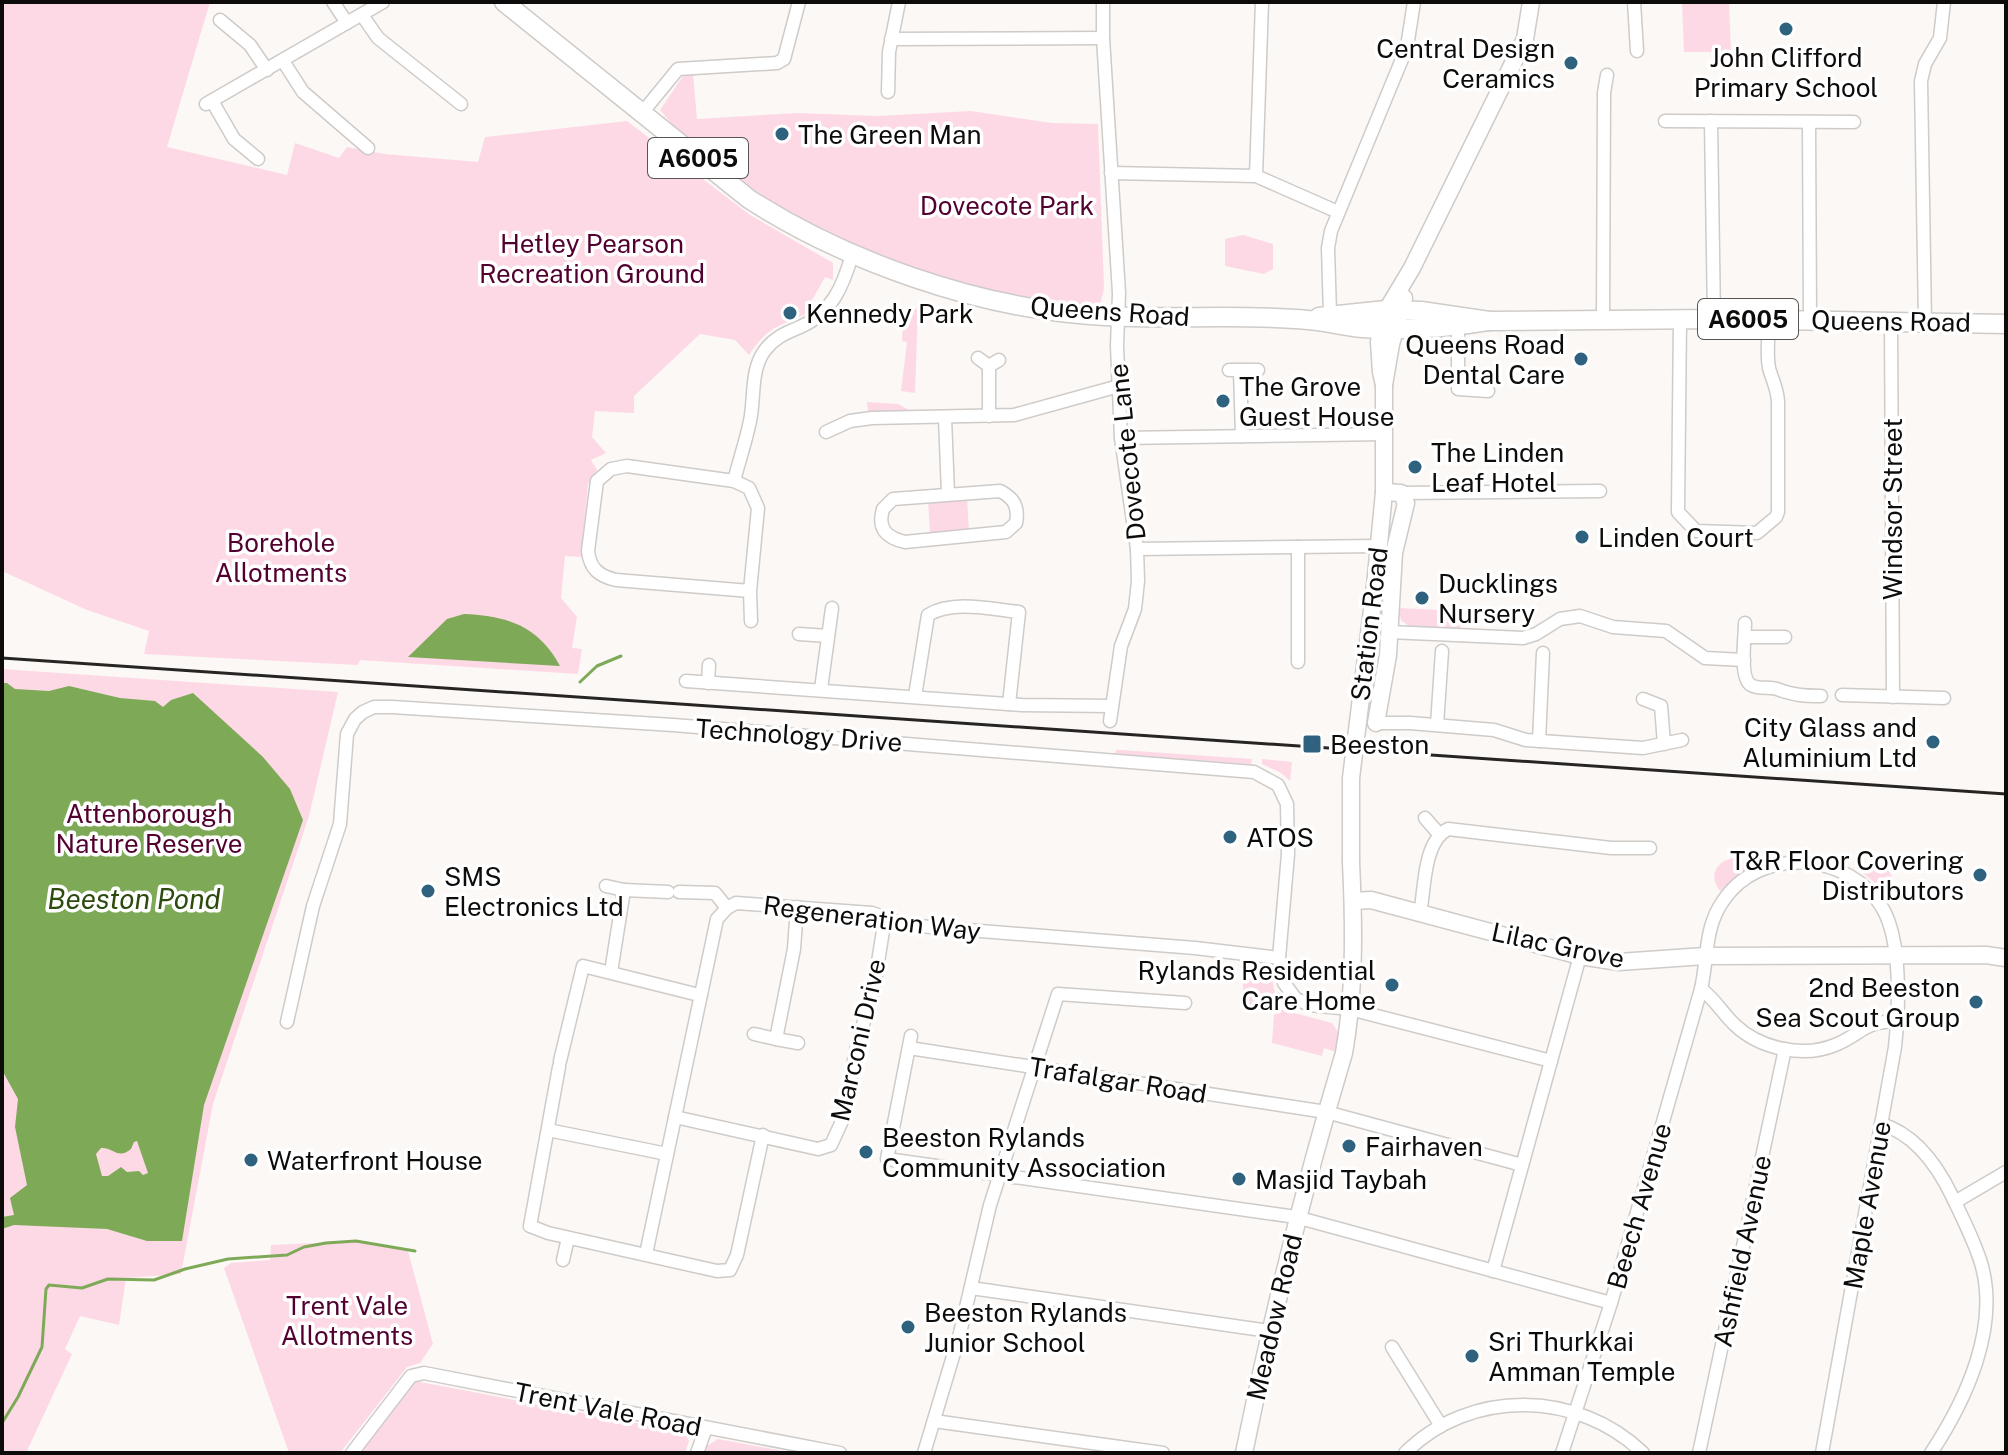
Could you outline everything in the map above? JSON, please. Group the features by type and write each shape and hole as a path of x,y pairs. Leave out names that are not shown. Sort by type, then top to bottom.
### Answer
{"main road":[{"name":"A6005","path":"513,5 749,199 852,255"},
{"name":"Queens Road","path":"852,255 915,277 1062,313 1308,320 1341,326 1390,319 1489,321 1603,318 2006,324"},
{"name":"Queens Road","path":"1308,320 1330,314 1458,326 1489,321"}],"street":[{"path":"333,2 347,23"},
{"path":"258,159 234,139 209,102 383,2"},
{"path":"642,113 678,69 777,63 784,59 799,2"},
{"path":"888,92 887,65 899,2"},
{"name":"Dovecote Lane","path":"1103,2 1121,438 1137,549 1138,594 1121,646 1110,721"},
{"path":"1256,176 1262,2"},
{"path":"1330,314 1329,239 1407,47 1414,2"},
{"name":"Station Road","path":"1353,901 1351,778 1380,546 1393,493 1385,434 1384,385 1390,319 1525,39 1531,2"},
{"path":"1634,2 1637,51"},
{"path":"1925,322 1921,81 1925,64 1940,38 1944,2"},
{"path":"362,15 378,38 461,104"},
{"path":"220,20 250,45 267,70"},
{"path":"891,39 1103,38"},
{"path":"283,61 303,92 368,148"},
{"path":"1603,318 1604,93 1607,75"},
{"path":"1665,121 1854,122"},
{"path":"1711,121 1714,319"},
{"path":"1809,122 1810,320"},
{"path":"1111,173 1256,176 1338,212"},
{"path":"734,481 751,420 758,361 780,335 820,316 828,308 840,288 852,255"},
{"path":"1680,319 1678,512 1696,531 1757,533 1778,512 1778,401 1776,383 1768,361 1769,319"},
{"name":"Windsor Street","path":"1891,321 1893,697"},
{"path":"1458,326 1458,389 1488,391"},
{"path":"989,361 989,416"},
{"path":"1242,436 1234,370 1258,370"},
{"path":"826,432 850,421 872,418 1014,415 1119,386"},
{"path":"945,418 948,494"},
{"path":"1121,438 1385,434"},
{"path":"750,591 616,580 600,575 589,560 597,481 611,469 627,466 734,481 749,488 758,508 750,591 751,621"},
{"path":"1000,491 1016,505 1016,523 1006,532 991,536 905,542 886,534 881,526 881,515 888,502 903,496 948,494 1000,491"},
{"path":"1393,493 1600,491"},
{"name":"Station Road","path":"1376,723 1386,667 1394,553 1406,503 1393,493"},
{"path":"1137,549 1380,546"},
{"path":"1298,547 1298,658 1313,654"},
{"path":"821,689 832,608"},
{"path":"915,696 928,615 940,608 980,608 1019,612 1009,704"},
{"path":"1389,632 1523,638 1560,619 1580,616 1613,627 1666,631 1705,658 1744,660"},
{"path":"1785,637 1745,630 1745,678 1755,687 1774,688 1792,695 1821,696"},
{"path":"799,634 828,636"},
{"path":"1437,725 1442,651"},
{"path":"1539,741 1543,653"},
{"path":"708,683 709,665"},
{"path":"686,681 1009,704 1112,706"},
{"path":"1842,695 1944,698"},
{"path":"1801,696 1801,710"},
{"path":"1643,699 1661,706 1664,744"},
{"name":"Technology Drive","path":"287,1022 313,906 340,824 347,734 355,719 374,707 673,725 1254,772 1278,785 1288,810 1288,854 1279,958 1284,983 1296,999 1310,1005 1350,1009"},
{"path":"1376,723 1494,730 1526,740 1643,748 1682,740"},
{"path":"1425,818 1439,834"},
{"path":"1420,914 1433,845 1439,834 1448,829 1592,846 1636,855 1650,848"},
{"name":"Maple Avenue","path":"1705,956 1715,915 1729,893 1761,871 1796,862 1823,864 1860,882 1883,910 1893,936 1898,1021 1822,1453"},
{"path":"606,886 624,890 715,893 727,908"},
{"path":"611,972 624,890"},
{"name":"Lilac Grove","path":"1353,901 1371,900 1580,956 1619,962 1705,956 1986,955 2006,958"},
{"name":"Meadow Road","path":"1244,1453 1296,1217 1344,1053 1350,1009 1353,901"},
{"name":"Regeneration Way","path":"646,1254 717,919 736,903 872,913 906,925 1195,948 1279,958"},
{"path":"776,1039 794,949 797,907"},
{"name":"Marconi Drive","path":"675,1117 818,1149 831,1145 842,1121 856,1050 875,981 885,918"},
{"path":"1493,1271 1580,956"},
{"name":"Beech Avenue","path":"1562,1453 1611,1303 1701,989 1705,956"},
{"path":"699,995 583,966 560,1064 530,1226 568,1238 717,1271 730,1270 737,1255 763,1135"},
{"path":"1701,989 1739,1029 1785,1049 1819,1050 1836,1045 1871,1023 1898,1021"},
{"path":"924,1453 999,1175 1058,994 1185,1003"},
{"path":"1350,1009 1551,1061"},
{"path":"754,1034 798,1043"},
{"name":"Trafalgar Road","path":"999,1175 887,1159 910,1042 1035,1067 1326,1112 1522,1165"},
{"name":"Ashfield Avenue","path":"1699,1453 1785,1049"},
{"path":"1881,1124 1904,1133 1938,1171 1955,1202 1981,1264 1985,1320 1967,1385 1931,1453"},
{"path":"548,1130 667,1154"},
{"path":"1955,1202 2006,1172"},
{"path":"999,1175 1296,1217 1611,1303"},
{"path":"563,1260 568,1238"},
{"path":"971,1288 1269,1331"},
{"path":"1392,1347 1441,1426"},
{"name":"Trent Vale Road","path":"352,1453 411,1376 424,1373 840,1453"},
{"path":"1405,1453 1441,1426 1468,1414 1499,1406 1547,1406 1575,1412 1624,1436 1643,1453"},
{"path":"934,1421 1163,1453"},
{"path":"697,1453 706,1428"}],"green space":[{"path":"2,2 210,2 167,147 287,175 295,143 339,158 347,147 385,154 478,162 485,137 627,121 750,215 833,263 833,280 825,277 811,302 817,307 773,329 749,355 735,340 700,334 634,396 634,413 595,411 592,437 606,453 591,460 597,470 588,484 581,557 565,556 561,598 577,617 572,648 582,649 578,674 360,660 358,665 144,654 149,631 87,610 2,571"},
{"path":"1682,2 1729,2 1731,52 1684,52"},
{"name":"Dovecote Park","path":"693,74 697,119 797,113 877,116 971,111 1052,123 1098,124 1104,288 1100,305 1091,309 1042,301 945,278 852,245 807,223 764,198 723,168 682,134 660,110 683,76"},
{"path":"1243,235 1273,244 1273,269 1264,274 1225,266 1225,239"},
{"path":"918,307 915,393 901,391 907,342 902,341 903,319"},
{"path":"867,402 898,404 911,411 868,412"},
{"path":"967,498 969,531 930,533 928,500"},
{"path":"1398,608 1462,611 1460,629 1409,626 1401,620"},
{"name":"Beeston Pond","path":"2,669 338,692 309,816 213,1104 181,1274 126,1278 119,1325 80,1316 65,1349 72,1354 26,1453 2,1452"},
{"path":"1116,750 1252,759 1251,764 1115,754"},
{"path":"1262,759 1292,762 1290,781 1262,764"},
{"path":"1734,858 1749,866 1720,891 1714,875 1716,870 1723,862"},
{"path":"1871,864 1884,867 1892,876 1894,885 1886,898 1874,882 1860,871"},
{"path":"1244,962 1269,965 1276,998 1257,1006 1242,1006"},
{"path":"1279,1009 1332,1023 1338,1032 1336,1052 1324,1048 1322,1056 1272,1043 1274,1015"},
{"name":"Trent Vale Allotments","path":"357,1241 408,1251 433,1344 420,1363 407,1367 340,1453 289,1453 224,1268 231,1263 270,1260 271,1245"},
{"path":"415,1381 684,1432 689,1441 685,1453 360,1453"},
{"path":"718,1439 794,1453 705,1453 707,1446"}],"water":[{"path":"464,614 494,617 532,632 560,666 408,657 447,619"},
{"name":"Beeston Pond","path":"2,683 15,689 49,691 69,686 120,698 155,701 163,707 171,700 193,693 263,757 290,789 303,820 204,1105 182,1241 147,1241 107,1229 14,1225 2,1229 2,1217 14,1215 10,1198 27,1185 15,1127 18,1099 2,1070","holes":["137,1141 148,1173 127,1172 121,1167 108,1176 102,1176 96,1154 101,1148 123,1153"]}],"waterway":[{"path":"580,682 597,666 621,656"},
{"path":"2,1423 42,1347 46,1289 49,1285 82,1288 108,1279 154,1280 228,1259 287,1255 304,1247 326,1243 356,1241 415,1251"}],"railway":[{"path":"2,658 2006,794"}],"place":[{"name":"John Clifford Primary School","path":"1786,29"},
{"name":"Central Design Ceramics","path":"1571,63"},
{"name":"The Green Man","path":"782,134"},
{"name":"Kennedy Park","path":"790,313"},
{"name":"Queens Road Dental Care","path":"1581,359"},
{"name":"The Grove Guest House","path":"1223,401"},
{"name":"The Linden Leaf Hotel","path":"1415,467"},
{"name":"Linden Court","path":"1582,537"},
{"name":"Ducklings Nursery","path":"1422,598"},
{"name":"City Glass and Aluminium Ltd","path":"1933,742"},
{"name":"Beeston","path":"1312,744"},
{"name":"ATOS","path":"1230,837"},
{"name":"T&R Floor Covering Distributors","path":"1980,875"},
{"name":"SMS Electronics Ltd","path":"428,891"},
{"name":"Rylands Residential Care Home","path":"1392,985"},
{"name":"2nd Beeston Sea Scout Group","path":"1976,1002"},
{"name":"Fairhaven","path":"1349,1146"},
{"name":"Beeston Rylands Community Association","path":"866,1152"},
{"name":"Waterfront House","path":"251,1160"},
{"name":"Masjid Taybah","path":"1239,1179"},
{"name":"Beeston Rylands Junior School","path":"908,1327"},
{"name":"Sri Thurkkai Amman Temple","path":"1472,1356"}],"park label":[{"name":"Hetley Pearson Recreation Ground","path":"592,258"},
{"name":"Borehole Allotments","path":"281,557"},
{"name":"Attenborough Nature Reserve","path":"149,828"}]}
